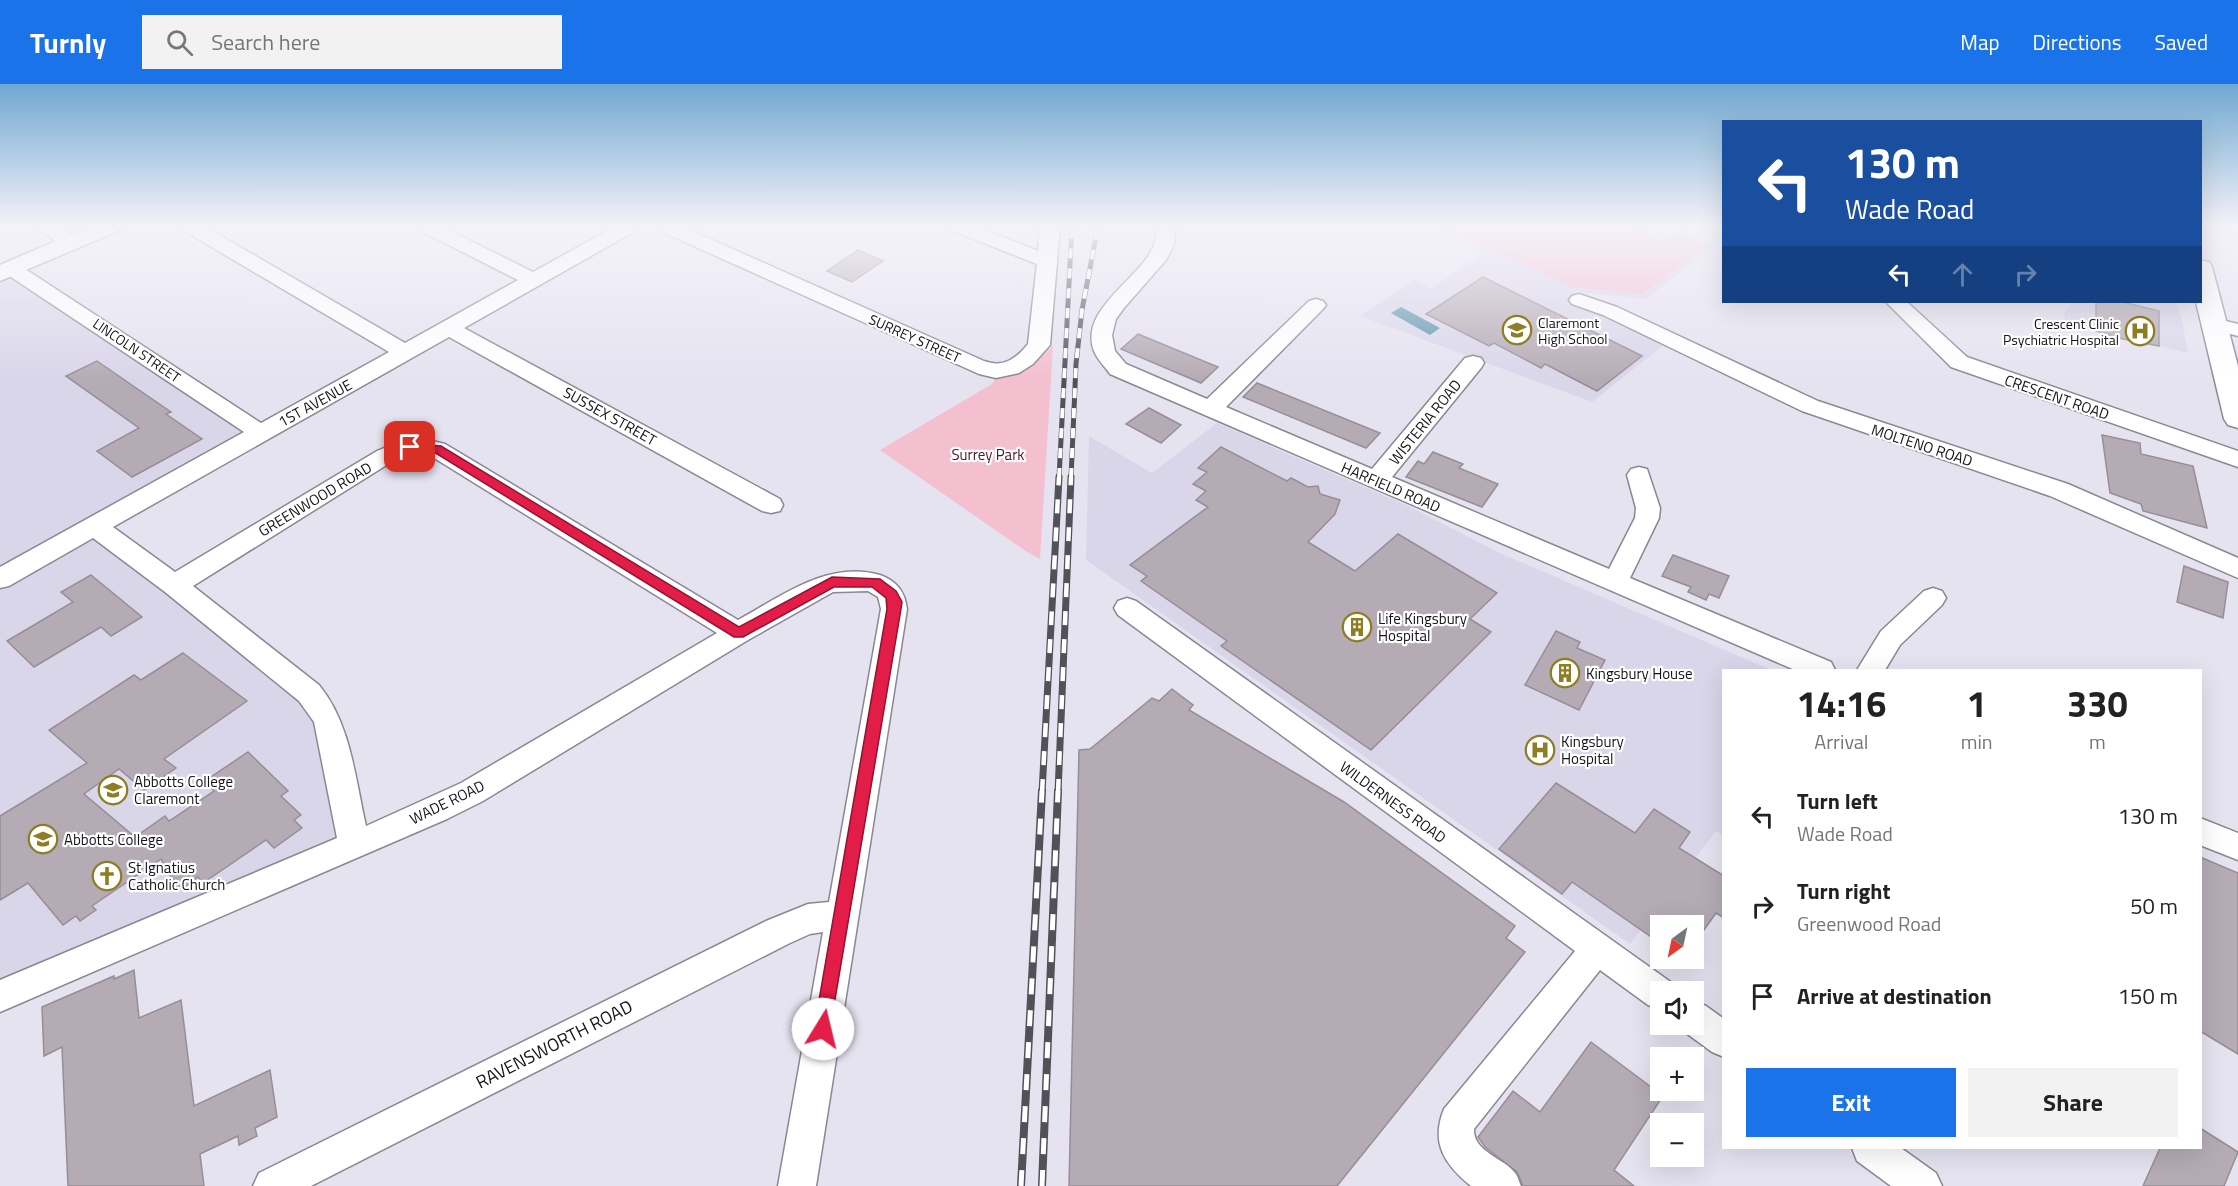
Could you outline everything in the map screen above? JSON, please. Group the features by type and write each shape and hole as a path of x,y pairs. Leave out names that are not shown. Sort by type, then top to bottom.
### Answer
{"main road":[{"path":"2205,277 2226,327 2236,407"}],"street":[{"name":"LINCOLN STREET","path":"16,277 261,433"},
{"path":"278,277 405,352"},
{"path":"529,277 534,280"},
{"name":"1ST AVENUE","path":"0,579 539,277"},
{"name":"SURREY STREET","path":"779,277 976,366 1001,372 1015,369 1039,345 1045,277"},
{"name":"HARFIELD ROAD","path":"1138,277 1106,318 1102,342 1109,361 1118,369 1819,669"},
{"name":"MOLTENO ROAD","path":"1579,300 1610,311 1810,406 2059,490 2238,569"},
{"name":"CRESCENT ROAD","path":"1897,303 1959,362 2238,459"},
{"path":"1210,410 1316,305"},
{"name":"SUSSEX STREET","path":"449,328 771,505"},
{"name":"WISTERIA ROAD","path":"1377,480 1473,363"},
{"name":"GREENWOOD ROAD","path":"174,585 385,456 410,447 424,446 436,449 738,633"},
{"path":"1615,582 1647,518 1648,508 1639,475"},
{"path":"94,526 174,585 309,693 321,708 328,722 354,844"},
{"name":"WADE ROAD","path":"0,996 436,810 472,792 738,633 832,582 875,582 892,595 895,602 842,916"},
{"path":"1871,669 1882,646 1933,598"},
{"name":"WILDERNESS ROAD","path":"1127,608 1650,987"},
{"path":"2202,832 2238,847"},
{"path":"797,1186 842,916"},
{"name":"RAVENSWORTH ROAD","path":"272,1186 778,932 808,919 842,916"},
{"path":"1502,1186 1461,1152 1454,1133 1456,1122 1598,948"},
{"path":"1704,1025 1722,1039"},
{"path":"1871,1149 1923,1186"}],"shaded area":[{"path":"0,277 25,277 261,433 95,526 309,693 354,844 0,996"},
{"name":"Claremont High School","path":"1448,277 1674,277 1646,299 1570,291 1665,344 1592,402 1360,316 1414,280 1432,288"},
{"name":"Crescent Clinic Psychiatric Hospital","path":"2068,303 2175,303 2182,320 2188,353 2123,339 2064,321 2065,311 2071,304"},
{"name":"Kingsbury Hospital","path":"1217,423 1406,505 1500,553 1769,669 1722,669 1722,834 1716,831 1630,944 1086,560 1089,436 1152,473"}],"green space":[{"path":"1551,277 1664,277 1642,294 1572,287"},
{"name":"Surrey Park","path":"1053,346 1040,559 880,450 992,384 997,377 1023,370"}],"water":[{"path":"1401,307 1440,328 1430,335 1391,313"}],"building":[{"path":"842,277 859,277 852,282"},
{"path":"1484,277 1642,356 1597,391 1545,364 1541,368 1494,343 1489,346 1426,314"},
{"path":"2096,303 2127,303 2159,311 2159,346 2096,331"},
{"path":"1138,334 1218,367 1201,383 1121,349"},
{"path":"97,361 171,412 166,414 202,439 132,477 97,451 139,428 66,376"},
{"path":"1257,383 1380,433 1366,448 1243,397"},
{"path":"1149,408 1181,425 1161,443 1126,424"},
{"path":"2102,435 2140,443 2141,454 2193,466 2207,528 2143,511 2141,504 2110,493"},
{"name":"Life Kingsbury Hospital","path":"1221,447 1287,481 1291,478 1308,487 1318,486 1320,494 1340,500 1335,514 1308,542 1355,571 1398,534 1497,593 1470,619 1491,632 1371,750 1221,646 1227,641 1141,581 1147,576 1130,565 1208,507 1196,500 1206,491 1193,484 1207,472 1198,468"},
{"path":"1433,452 1463,464 1459,468 1498,484 1482,507 1406,477 1418,461 1424,464"},
{"path":"1673,555 1729,576 1719,598 1709,594 1706,600 1688,592 1691,587 1662,576"},
{"path":"2184,566 2228,582 2223,618 2177,602"},
{"path":"91,575 142,617 111,636 101,627 34,667 7,641 73,602 61,592"},
{"name":"Kingsbury House","path":"1556,631 1580,642 1577,648 1605,660 1579,710 1525,685"},
{"path":"183,653 247,701 164,759 176,768 144,790 119,769 84,794 135,837 165,816 169,821 214,791 205,781 248,752 288,791 281,796 301,815 294,820 302,828 274,848 266,840 203,883 198,877 186,886 176,886 161,859 92,906 96,910 80,921 76,916 63,925 28,883 0,900 0,816 87,763 49,730 134,675 141,680"},
{"path":"1172,689 1193,705 1189,710 1344,802 1515,926 1506,938 1525,952 1337,1186 1069,1186 1079,750 1090,749 1152,698 1159,701"},
{"path":"1556,783 1635,833 1654,809 1690,832 1679,848 1722,875 1722,917 1716,913 1704,930 1704,915 1650,915 1650,936 1572,882 1562,894 1499,849"},
{"path":"2202,858 2238,873 2238,1054 2202,1032"},
{"path":"134,970 139,1018 181,1000 194,1106 270,1070 277,1117 255,1128 257,1136 239,1145 238,1136 200,1154 204,1186 68,1186 62,1047 44,1056 42,1007 114,976 114,979"},
{"path":"1591,1042 1650,1086 1650,1101 1660,1101 1614,1170 1634,1186 1523,1186 1517,1172 1485,1147 1478,1137 1513,1091 1540,1112"},
{"path":"2202,1129 2238,1152 2224,1186 2143,1186 2160,1149 2202,1149"}],"railway":[{"path":"1059,478 1069,277"},
{"path":"1071,478 1076,364 1088,277"},
{"path":"1042,793 1059,477"},
{"path":"1058,793 1071,477"},
{"path":"1021,1186 1042,791"},
{"path":"1042,1186 1058,791"}],"place":[{"name":"Claremont High School","path":"1517,330"},
{"name":"Crescent Clinic Psychiatric Hospital","path":"2140,331"},
{"name":"Life Kingsbury Hospital","path":"1357,627"},
{"name":"Kingsbury House","path":"1565,673"},
{"name":"Kingsbury Hospital","path":"1540,750"},
{"name":"Abbotts College Claremont","path":"113,790"},
{"name":"Abbotts College","path":"43,839"},
{"name":"St Ignatius Catholic Church","path":"107,876"}],"route":[{"path":"410,447 424,446 436,449 738,633 832,582 875,582 892,595 895,602 894,609 823,1029"}]}
